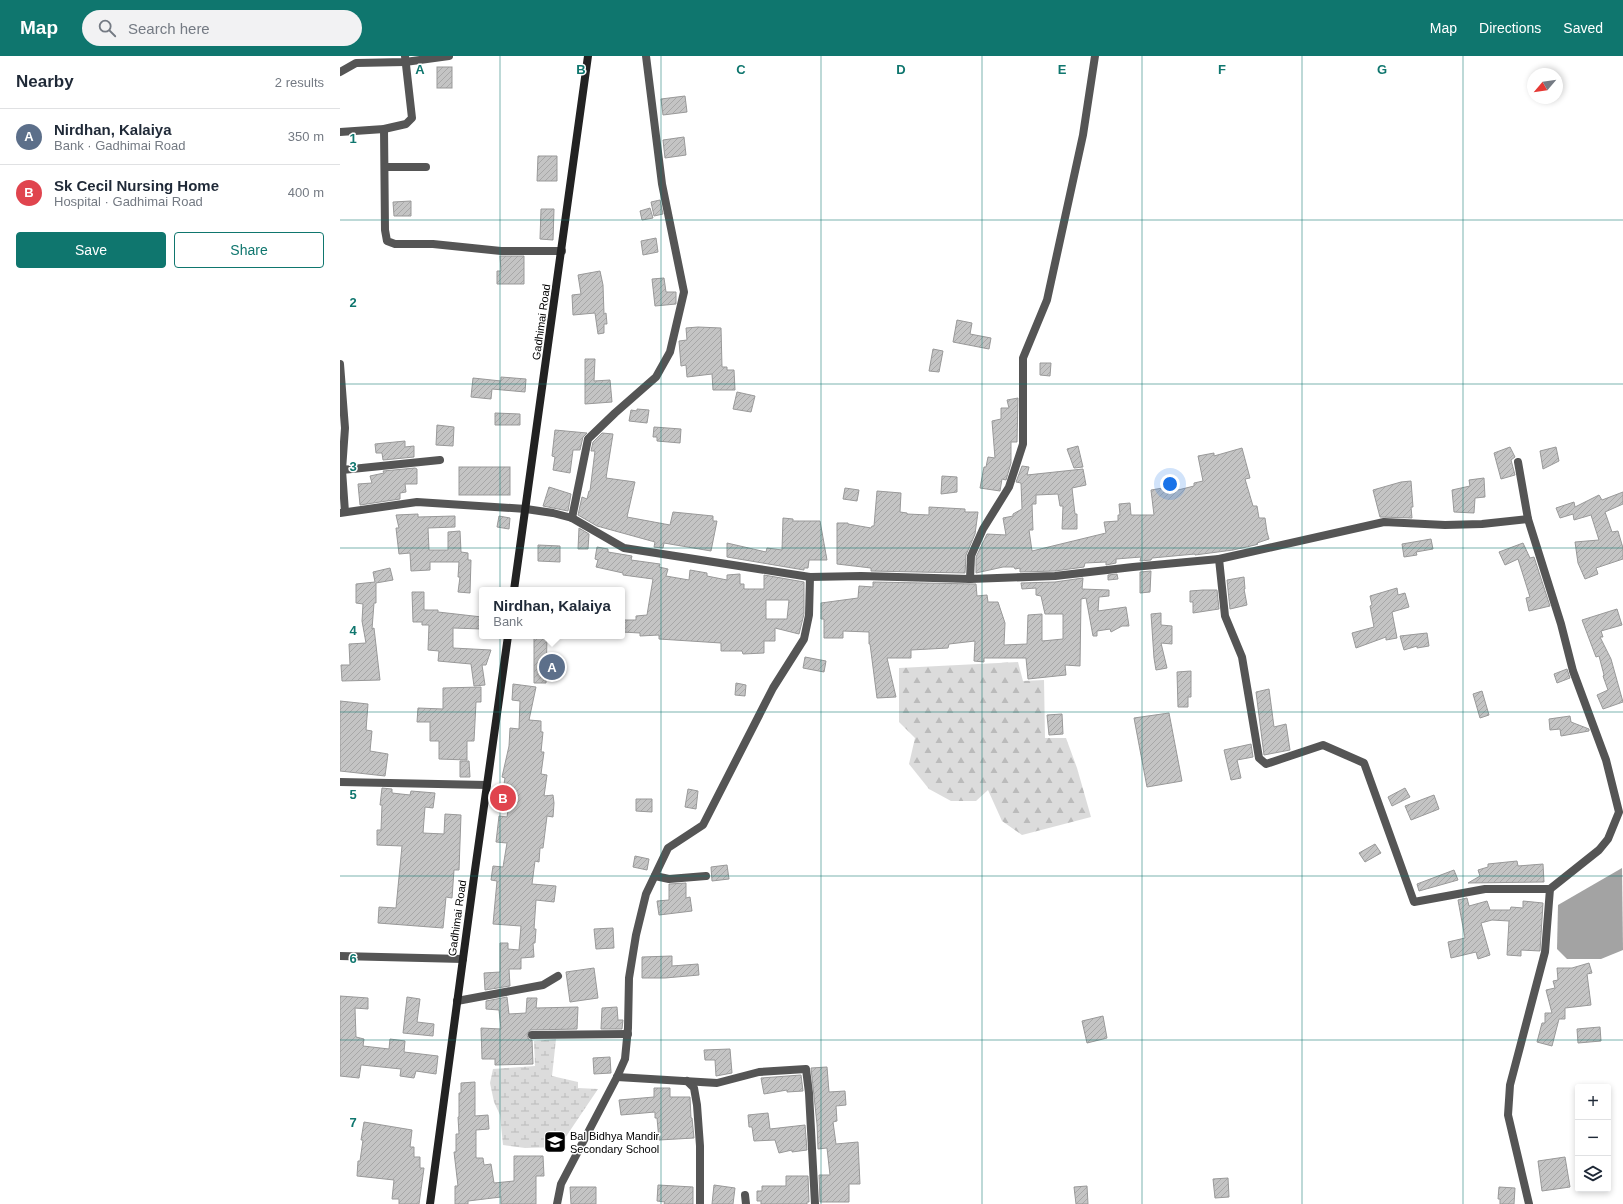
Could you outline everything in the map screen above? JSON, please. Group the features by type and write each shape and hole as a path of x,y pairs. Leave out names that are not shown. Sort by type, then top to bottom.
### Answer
{"street":[{"path":"340,72 356,63 449,56"},
{"name":"Gadhimai Road","path":"514,587 588,56"},
{"path":"572,518 588,439 656,377 670,352 684,292 662,184 646,56"},
{"path":"970,579 971,556 983,529 1009,488 1023,444 1023,358 1047,300 1082,135 1095,56"},
{"path":"340,132 384,129 406,124 412,118 405,59"},
{"path":"384,129 385,230 387,241 395,244 433,244 501,250 562,251"},
{"path":"385,166 426,167"},
{"path":"340,364 345,428 341,470 343,512 417,502 526,509 553,513 572,518 624,548 810,577 861,576 970,579 1055,576 1133,566 1220,559 1384,522 1445,525 1482,524 1528,518"},
{"path":"341,470 440,460"},
{"path":"1220,559 1225,616 1242,656 1259,758 1266,764 1323,745 1364,763 1414,902 1485,889 1550,890 1599,850 1608,839 1621,810 1606,760 1573,671 1561,624 1528,518 1518,462"},
{"path":"557,1204 560,1184 617,1077 625,1059 628,1034 628,978 646,894 668,848 703,825 773,688 804,639 809,615 810,577"},
{"name":"Gadhimai Road","path":"430,1204 508,639"},
{"path":"340,782 487,785"},
{"path":"655,876 669,879 706,876"},
{"path":"1529,1204 1508,1115 1510,1085 1545,952 1550,890"},
{"path":"340,956 463,959"},
{"path":"457,1001 542,985 558,976"},
{"path":"532,1035 628,1034"},
{"path":"617,1077 717,1083 759,1072 806,1069 809,1093 815,1204"},
{"path":"687,1081 694,1088 697,1105 700,1146 700,1204"}],"green space":[{"path":"1018,662 1023,681 1044,680 1045,738 1066,738 1077,768 1091,817 1022,835 1002,821 988,790 976,801 951,801 929,789 909,764 915,738 899,722 899,668"},
{"path":"556,1039 552,1076 578,1082 578,1088 598,1089 559,1147 525,1148 503,1145 500,1115 494,1102 490,1083 493,1069 535,1066 534,1041"}],"shaded area":[{"path":"1622,868 1623,950 1601,959 1567,959 1557,949 1558,905"}],"building":[{"path":"437,67 452,67 452,88 437,88"},
{"path":"685,96 687,112 663,115 661,99"},
{"path":"684,137 686,155 665,158 663,140"},
{"path":"538,156 557,156 557,181 537,181"},
{"path":"660,200 663,214 654,216 651,202"},
{"path":"411,201 411,216 394,216 393,202"},
{"path":"650,208 653,218 642,220 640,211"},
{"path":"541,209 554,209 553,240 540,239"},
{"path":"656,238 658,252 643,255 641,241"},
{"path":"500,256 524,256 524,284 497,284 497,271 501,271"},
{"path":"600,271 603,285 604,314 606,313 607,324 604,324 604,333 598,334 595,313 573,315 572,295 581,294 578,275"},
{"path":"664,278 666,292 676,292 676,304 655,306 652,279"},
{"path":"957,320 972,323 970,334 991,338 989,349 953,342"},
{"path":"686,328 721,328 722,367 727,367 727,370 734,370 735,390 713,390 712,374 687,377 686,365 681,366 679,341 687,340"},
{"path":"933,349 943,351 939,372 929,371"},
{"path":"585,359 595,359 594,381 610,380 612,402 585,404"},
{"path":"1040,363 1051,363 1050,376 1040,375"},
{"path":"501,377 526,379 525,392 492,389 491,399 471,397 473,378 501,381"},
{"path":"737,392 755,396 751,412 733,409"},
{"path":"1018,398 1017,442 1011,442 1011,463 1006,480 1002,479 1000,491 980,488 984,467 986,467 988,457 995,458 992,421 1001,419 1001,408 1009,408 1007,400"},
{"path":"637,409 649,410 647,423 629,421 631,410 637,411"},
{"path":"495,413 520,414 520,425 495,425"},
{"path":"437,425 454,427 453,446 436,445"},
{"path":"654,427 681,429 680,443 657,441 657,437 653,437"},
{"path":"555,430 587,433 583,437 580,450 573,450 570,473 553,470 555,457 552,456"},
{"path":"602,433 613,434 606,478 635,482 627,517 670,525 673,512 713,516 713,521 717,521 711,551 664,543 663,548 654,547 655,542 597,526 578,515 582,497 587,499 590,491 595,451 591,451 593,442"},
{"path":"405,441 405,447 414,446 414,457 383,460 382,453 376,453 375,444"},
{"path":"1078,446 1083,467 1074,468 1067,449"},
{"path":"1510,447 1515,457 1511,460 1515,475 1501,479 1494,453"},
{"path":"1556,447 1559,461 1543,469 1540,451"},
{"path":"1242,448 1250,478 1245,479 1253,506 1257,506 1259,518 1265,518 1269,539 1255,545 1233,550 1195,555 1152,558 1151,560 1140,561 1141,557 1116,559 1116,563 1106,565 1106,562 1085,563 1084,567 1055,571 1020,572 1020,568 1015,569 1014,567 1003,567 976,573 976,557 987,534 1006,535 1003,518 1013,516 1013,514 1022,509 1021,483 1016,482 1022,466 1029,467 1027,475 1083,469 1086,485 1072,488 1075,514 1077,514 1077,529 1062,529 1063,506 1060,506 1058,494 1036,495 1036,504 1032,504 1033,530 1029,530 1032,551 1106,533 1104,522 1118,521 1118,515 1120,515 1119,504 1130,503 1131,515 1154,515 1151,490 1169,487 1170,492 1194,486 1194,483 1203,481 1198,456 1214,453 1214,456"},
{"path":"459,467 510,467 510,495 459,495"},
{"path":"417,469 417,484 405,484 406,492 400,493 400,499 360,505 358,484 372,483 370,476 384,473 383,471"},
{"path":"942,476 957,477 957,492 941,494"},
{"path":"1484,478 1485,497 1475,498 1474,513 1454,512 1452,490 1470,486 1469,480"},
{"path":"1411,481 1413,507 1411,507 1412,518 1380,517 1373,490 1401,482"},
{"path":"549,487 571,494 568,511 543,506"},
{"path":"845,488 859,490 857,501 843,499"},
{"path":"877,491 901,493 900,512 907,514 929,515 929,507 965,509 965,512 978,512 975,534 966,555 965,573 871,571 871,568 837,564 837,523 848,523 871,528 874,526"},
{"path":"1623,492 1623,504 1605,512 1612,532 1618,531 1623,548 1623,559 1596,568 1598,574 1585,579 1578,563 1575,542 1599,540 1591,515 1574,520 1573,514 1560,518 1556,508 1574,502 1575,507 1599,495 1602,500"},
{"path":"418,514 418,517 455,516 455,527 428,528 429,550 448,550 448,532 460,531 461,552 468,553 468,560 471,560 470,593 458,592 460,577 458,577 459,562 430,562 430,570 411,571 410,553 399,554 396,528 399,528 396,515"},
{"path":"499,516 510,518 509,529 497,527"},
{"path":"783,518 793,519 793,521 820,521 827,560 809,560 808,568 804,568 804,570 727,557 727,543 766,552 767,548 782,550"},
{"path":"579,528 589,534 588,549 578,549"},
{"path":"1431,539 1433,549 1416,552 1417,555 1404,557 1402,544"},
{"path":"1523,543 1530,558 1534,557 1550,606 1529,611 1526,598 1530,597 1518,559 1505,565 1499,552"},
{"path":"538,545 560,546 560,562 538,561"},
{"path":"597,547 608,549 608,552 632,556 631,560 660,564 659,567 668,569 666,576 689,580 690,570 707,573 707,576 727,580 727,575 740,574 740,584 744,584 744,589 764,589 764,575 804,582 804,614 799,634 775,628 775,641 764,641 764,653 743,654 742,651 721,651 721,643 659,639 659,635 640,636 640,633 625,632 625,620 636,620 636,616 647,615 653,579 623,575 623,573 596,567 598,560 595,559","holes":["766,600 789,600 787,619 766,619"]},
{"path":"390,568 393,580 376,583 376,603 374,603 372,629 374,628 380,680 342,681 341,665 350,665 349,644 366,643 362,621 363,604 356,603 356,584 375,582 373,572"},
{"path":"1151,571 1150,592 1140,593 1140,572"},
{"path":"1117,574 1118,579 1108,580 1108,575"},
{"path":"1244,577 1244,589 1247,605 1230,609 1227,580"},
{"path":"1083,578 1082,589 1109,590 1109,596 1099,597 1098,611 1126,607 1129,626 1122,626 1111,632 1110,629 1097,631 1097,636 1093,636 1086,598 1081,599 1080,666 1065,665 1066,675 1028,679 1026,658 984,658 984,662 974,661 975,641 949,644 948,648 911,650 911,658 887,658 896,697 877,698 869,644 869,632 843,631 843,638 824,638 824,619 821,619 821,603 858,598 859,586 873,587 873,582 976,584 977,596 987,595 988,602 998,602 1005,623 1004,645 1027,644 1028,615 1042,614 1042,641 1063,639 1063,614 1045,614 1041,596 1036,595 1036,588 1022,589 1021,583 1055,582"},
{"path":"1397,588 1398,595 1405,593 1409,607 1392,612 1397,638 1386,640 1386,637 1356,648 1352,633 1374,627 1370,606 1372,605 1370,596"},
{"path":"1217,590 1219,609 1193,613 1193,602 1190,602 1190,591"},
{"path":"412,592 424,592 424,610 438,610 438,612 479,617 479,629 453,628 453,648 491,650 486,665 482,665 485,685 474,686 471,664 438,661 439,651 428,650 429,625 422,625 422,622 413,622"},
{"path":"1617,609 1622,625 1601,631 1603,637 1600,637 1611,659 1623,702 1603,709 1597,695 1608,690 1603,676 1599,656 1596,657 1582,620"},
{"path":"1161,613 1161,625 1172,626 1172,644 1161,643 1167,668 1156,670 1151,614"},
{"path":"1427,633 1429,646 1417,648 1417,646 1404,650 1400,636"},
{"path":"534,639 547,639 546,683 534,683"},
{"path":"805,657 826,661 824,672 803,668"},
{"path":"1567,669 1570,678 1557,683 1554,674"},
{"path":"1191,671 1191,697 1188,697 1188,707 1178,707 1177,672"},
{"path":"736,683 746,685 745,696 735,695"},
{"path":"513,684 536,687 529,720 541,721 541,732 543,732 541,752 544,752 541,774 547,775 544,796 553,795 554,803 553,817 547,816 543,848 540,848 539,862 535,861 532,884 556,886 554,902 536,900 534,929 536,929 535,943 533,943 534,957 521,958 521,969 509,969 510,986 485,990 484,973 500,972 500,943 508,943 508,949 519,950 521,926 493,924 497,881 491,880 493,866 503,867 507,843 496,842 499,816 507,817 510,797 502,796 505,778 502,777 509,746 510,728 519,729 520,701 512,700"},
{"path":"481,687 481,702 476,702 474,741 467,741 467,760 439,759 439,741 430,741 430,722 417,722 418,708 443,709 443,688"},
{"path":"1269,689 1274,727 1286,724 1290,750 1264,755 1256,692"},
{"path":"1482,691 1489,715 1480,718 1473,694"},
{"path":"340,701 368,704 366,730 372,731 370,751 388,754 385,776 340,771"},
{"path":"1169,713 1182,781 1147,787 1134,718"},
{"path":"1062,714 1063,734 1049,735 1047,715"},
{"path":"1570,716 1571,722 1589,729 1589,731 1561,736 1560,729 1550,730 1549,719"},
{"path":"1251,744 1253,757 1237,760 1241,778 1231,780 1224,750"},
{"path":"460,761 469,761 470,777 460,777"},
{"path":"382,788 392,789 392,793 410,795 411,791 435,793 433,808 425,807 423,833 444,834 445,814 461,815 459,870 454,870 452,898 446,897 443,928 378,923 379,907 396,908 402,846 377,845 377,830 381,830 382,805 380,805"},
{"path":"1405,788 1410,797 1392,806 1388,797"},
{"path":"688,789 698,791 696,809 685,807"},
{"path":"1434,795 1439,809 1411,820 1405,806"},
{"path":"636,799 652,799 652,812 636,811"},
{"path":"1375,844 1381,853 1365,862 1359,853"},
{"path":"635,856 649,859 647,870 633,867"},
{"path":"1517,861 1518,866 1543,864 1544,882 1468,883 1480,876 1478,870 1488,867 1488,864"},
{"path":"727,865 729,879 712,881 711,867"},
{"path":"1454,870 1458,880 1419,891 1417,884"},
{"path":"686,883 686,898 690,897 692,911 659,915 657,901 669,900 669,884"},
{"path":"1467,898 1469,906 1487,901 1490,910 1510,910 1511,907 1523,908 1523,901 1543,903 1540,951 1521,950 1521,956 1507,955 1509,921 1492,920 1481,923 1490,955 1478,959 1476,952 1451,958 1448,942 1465,938 1458,900"},
{"path":"613,928 614,948 596,949 594,929"},
{"path":"672,956 672,966 698,964 699,975 665,978 642,978 642,957"},
{"path":"1589,963 1592,973 1587,974 1591,1005 1565,1008 1565,1019 1559,1019 1552,1046 1537,1042 1542,1023 1545,1023 1545,1013 1552,1013 1546,990 1555,988 1553,981 1558,980 1557,968 1572,968"},
{"path":"594,968 598,998 570,1002 566,972"},
{"path":"340,996 368,998 368,1009 355,1008 356,1037 364,1039 363,1046 389,1049 390,1039 405,1041 404,1052 438,1056 436,1074 416,1071 414,1078 400,1076 401,1069 361,1065 359,1078 340,1076"},
{"path":"407,997 420,999 417,1022 434,1024 433,1036 403,1033"},
{"path":"507,997 509,1014 526,1013 527,998 537,998 536,1008 578,1007 577,1029 530,1030 527,1035 529,1040 532,1040 533,1064 495,1065 495,1059 482,1059 481,1028 501,1029 499,1010 486,1009 486,1001"},
{"path":"617,1007 618,1020 623,1020 622,1029 601,1029 602,1008"},
{"path":"1103,1016 1107,1038 1087,1043 1082,1021"},
{"path":"1600,1027 1601,1041 1578,1043 1577,1029"},
{"path":"730,1049 732,1073 716,1076 715,1060 705,1060 704,1050"},
{"path":"610,1057 611,1073 594,1074 593,1058"},
{"path":"827,1067 829,1092 845,1091 846,1105 836,1106 837,1121 833,1122 836,1144 858,1142 860,1184 849,1184 849,1202 820,1202 819,1175 830,1175 827,1148 818,1149 811,1068"},
{"path":"801,1075 803,1091 787,1092 787,1090 764,1094 761,1078"},
{"path":"475,1082 475,1116 488,1115 489,1129 476,1130 476,1158 483,1158 484,1165 491,1164 494,1183 514,1181 514,1156 543,1156 544,1176 536,1176 536,1204 501,1204 501,1197 468,1201 468,1204 455,1204 455,1186 458,1186 454,1152 456,1152 456,1134 459,1134 459,1093 461,1093 461,1083"},
{"path":"654,1088 670,1088 670,1097 690,1097 694,1138 659,1140 655,1112 621,1115 619,1100 654,1097"},
{"path":"768,1113 770,1129 805,1125 807,1150 792,1152 792,1150 779,1153 775,1140 754,1141 752,1127 749,1127 748,1115"},
{"path":"364,1122 412,1130 410,1147 414,1147 414,1157 420,1157 420,1168 424,1168 419,1204 399,1204 399,1199 392,1199 394,1180 357,1176 358,1161 360,1161 363,1140 361,1140"},
{"path":"1565,1157 1570,1187 1542,1191 1538,1161"},
{"path":"786,1176 808,1176 809,1202 807,1202 807,1204 761,1204 761,1201 757,1201 757,1191 762,1191 762,1186 786,1186"},
{"path":"1228,1178 1229,1197 1215,1198 1213,1179"},
{"path":"658,1185 693,1187 693,1204 664,1204 665,1202 657,1201"},
{"path":"714,1185 735,1188 733,1204 712,1204"},
{"path":"1087,1186 1088,1204 1076,1204 1074,1187"},
{"path":"570,1187 596,1187 596,1204 571,1204"},
{"path":"1499,1187 1515,1188 1514,1204 1500,1204 1500,1199 1498,1199"}],"place":[{"name":"Nirdhan, Kalaiya","path":"552,667"},
{"name":"Sk Cecil Nursing Home","path":"503,798"},
{"name":"Bal Bidhya Mandir Secondary School","path":"555,1142"}]}
